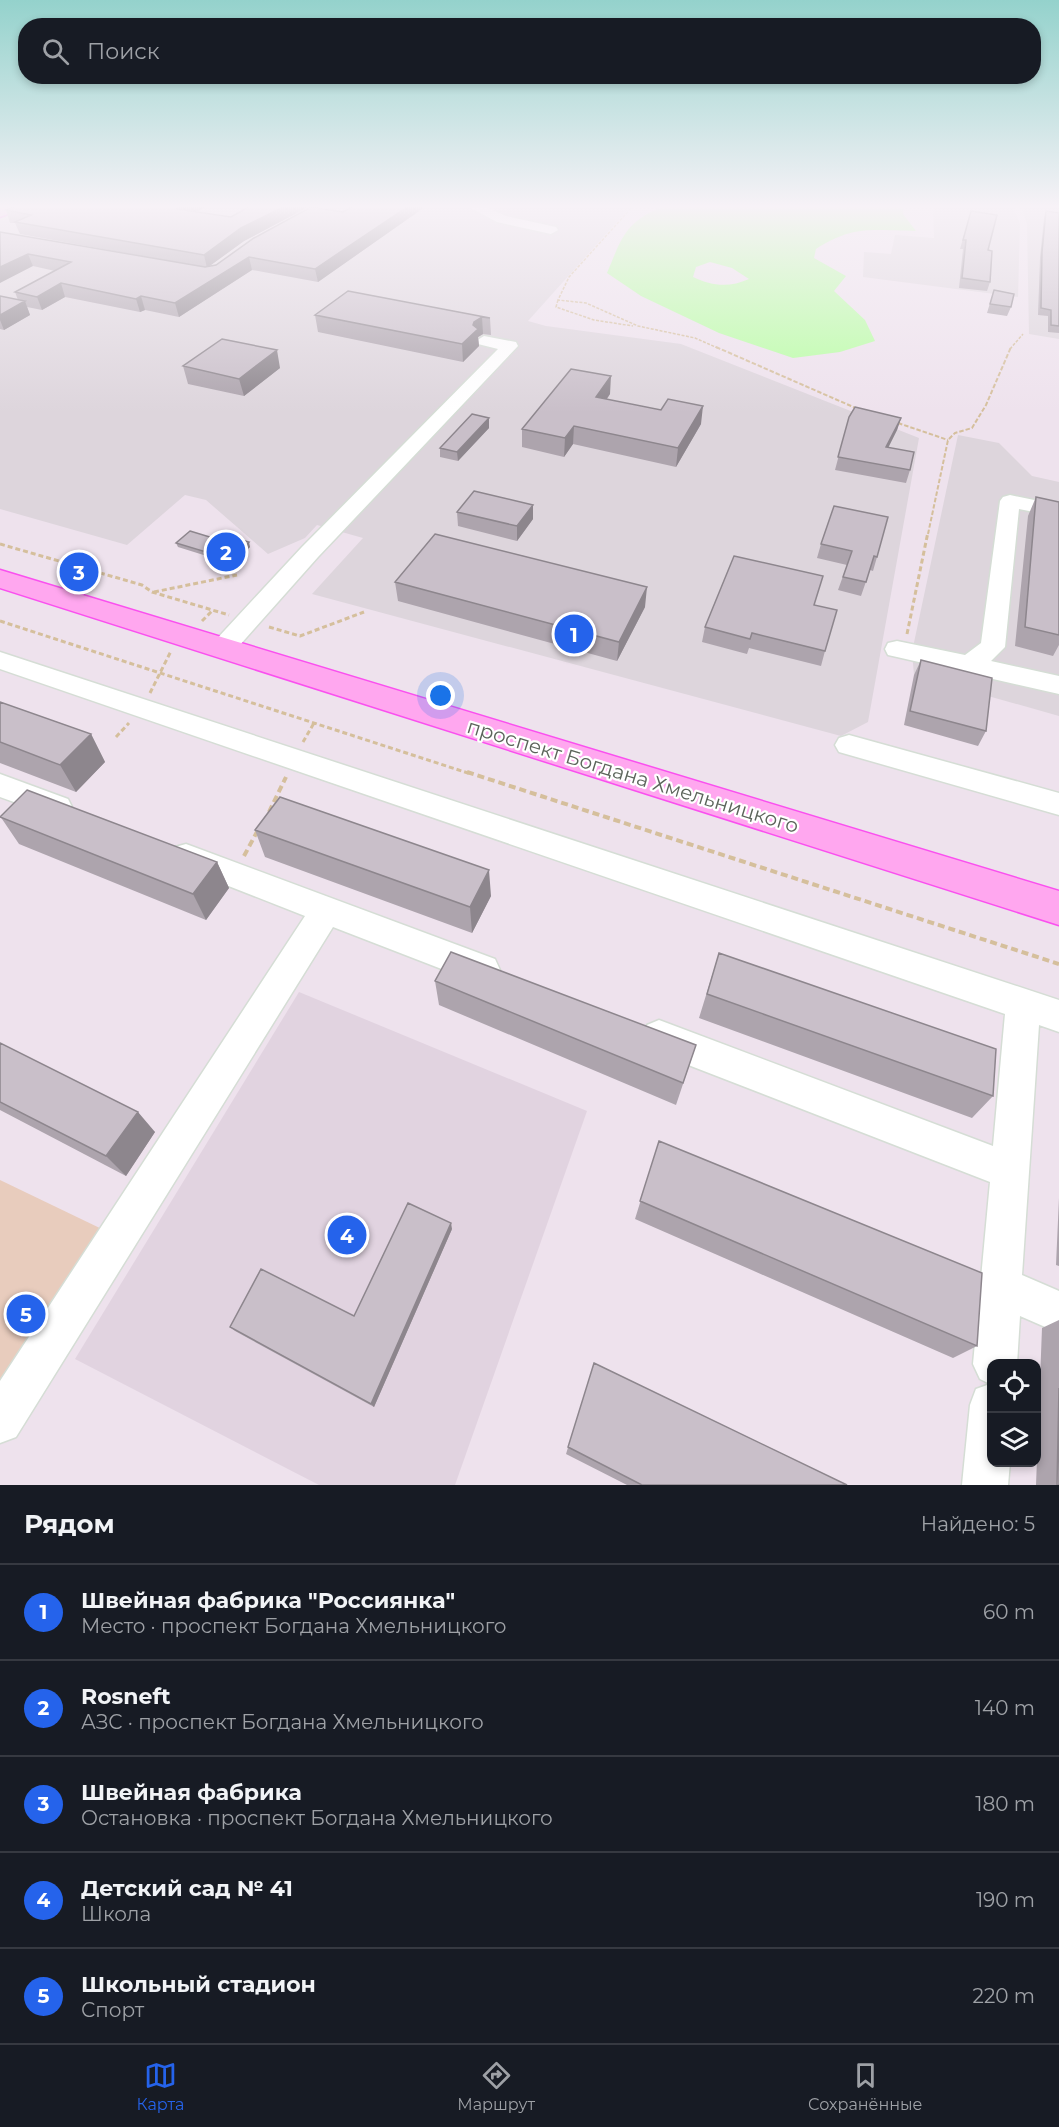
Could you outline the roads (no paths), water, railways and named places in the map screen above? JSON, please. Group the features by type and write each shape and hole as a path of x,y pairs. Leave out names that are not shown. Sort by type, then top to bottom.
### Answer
{"main road":[{"name":"проспект Богдана Хмельницкого","path":"0,579 1059,908"}],"street":[{"path":"222,648 310,552 510,346 484,341"},
{"path":"970,664 993,646 1010,501 1059,511"},
{"path":"900,650 1059,685"},
{"path":"0,660 1059,1016"},
{"path":"849,745 1059,804"},
{"path":"0,785 89,819"},
{"path":"155,844 506,979"},
{"path":"0,1421 326,910"},
{"path":"995,1359 1023,1004"},
{"path":"629,1026 1010,1171"},
{"path":"1001,1287 1059,1312"},
{"path":"985,1485 991,1413"}],"place":[{"name":"Rosneft","path":"226,552"},
{"name":"Швейная фабрика","path":"79,572"},
{"name":"Швейная фабрика \"Россиянка\"","path":"574,634"},
{"name":"Детский сад № 41","path":"347,1235"},
{"name":"Школьный стадион","path":"26,1314"}]}
